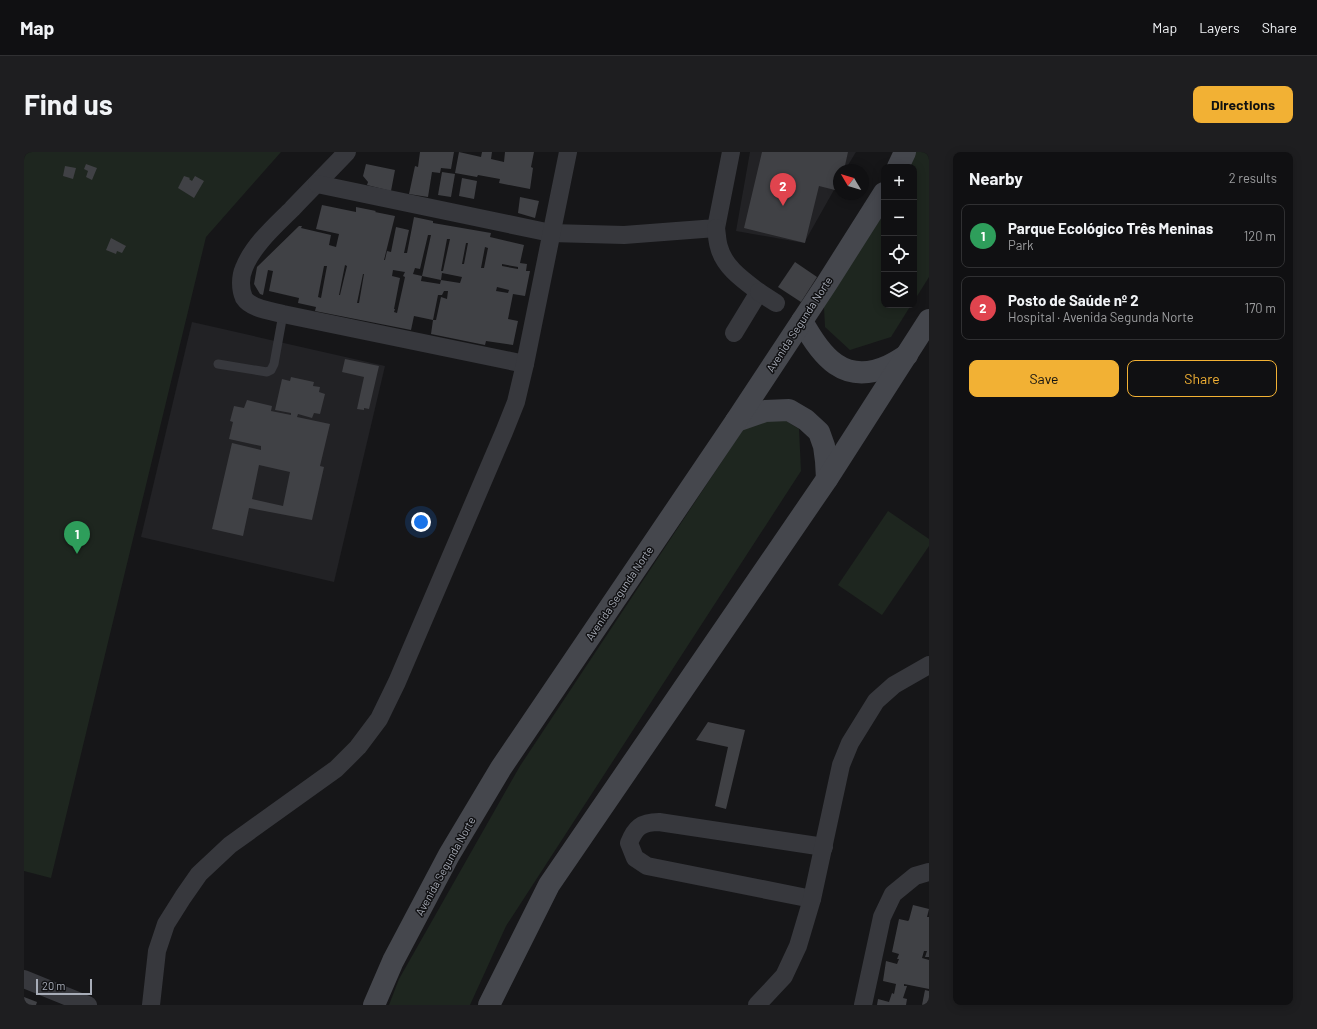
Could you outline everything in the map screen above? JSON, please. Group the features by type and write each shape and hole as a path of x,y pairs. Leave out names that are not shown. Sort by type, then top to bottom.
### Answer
{"main road":[{"path":"899,164 905,152"},
{"name":"Avenida Segunda Norte","path":"374,1005 393,961 449,855 501,768 736,421 881,198"},
{"path":"489,1005 549,885 827,478 929,320"},
{"path":"802,321 812,339 827,358 838,366 851,371 865,373 888,366 908,354"},
{"path":"736,421 765,411 789,410 806,420 819,432 824,446 827,478"}],"street":[{"path":"347,152 259,243 243,268 241,288 244,298 250,304 283,314 525,364"},
{"path":"150,1005 157,951 166,924 199,874 230,845 336,769 358,747 379,719 400,675 516,402 568,152"},
{"path":"731,152 716,228 718,247 726,263 740,277 776,303"},
{"path":"317,184 551,233 624,235 716,228"},
{"path":"734,333 759,292"},
{"path":"756,1005 784,976 798,946 812,899 841,765 850,743 876,702 894,685 929,665"},
{"path":"812,899 647,866 635,858 629,843 633,832 641,826 653,822 659,822 824,847"},
{"path":"863,1005 882,917 893,894 914,876 929,872"},
{"path":"24,979 88,1005"}],"lane":[{"path":"218,364 267,372 271,370 274,364 283,314"}],"shaded area":[{"path":"24,152 281,152 206,237 51,878 24,871"},
{"path":"750,152 856,152 849,164 833,164 833,192 804,243 736,231"},
{"path":"908,152 929,152 929,277 917,296 917,164 902,164"},
{"path":"881,202 881,308 909,308 891,337 850,350 825,327 823,288"},
{"path":"192,322 385,366 334,582 141,537"},
{"path":"780,417 799,429 801,471 506,926 470,1005 389,1005 399,979 520,766 746,425"},
{"path":"888,511 929,539 929,546 882,615 838,585"}],"building":[{"path":"420,152 454,152 451,169 441,168 440,173 432,172 428,197 409,194 415,166 418,167"},
{"path":"459,152 481,157 482,152 492,152 491,159 504,162 505,152 534,152 531,167 533,168 530,189 499,183 500,179 455,173"},
{"path":"762,152 848,152 845,164 833,164 833,190 819,186 805,243 744,228"},
{"path":"86,164 97,168 92,180 86,177 88,171 84,169"},
{"path":"366,164 395,170 391,191 367,185 368,182 363,176"},
{"path":"65,166 76,168 73,179 63,176"},
{"path":"442,172 455,174 451,197 438,195"},
{"path":"184,176 190,178 189,179 192,181 195,176 204,181 194,198 178,188"},
{"path":"462,178 477,181 474,199 459,196"},
{"path":"520,197 539,201 535,218 518,213"},
{"path":"322,205 356,212 356,207 395,216 384,260 387,251 391,252 396,227 409,230 404,253 407,253 414,217 433,221 433,223 491,233 490,237 524,245 520,263 527,264 526,271 530,271 525,296 513,294 508,319 518,321 513,345 486,341 485,345 431,334 433,320 414,316 411,330 315,311 316,307 298,303 299,298 269,291 273,271 268,270 263,295 260,294 254,284 257,267 299,226 302,226 301,228 331,235 329,245 336,247 339,234 316,229","holes":["428,235 431,235 422,276 413,274 415,268 420,269","447,239 450,239 443,271 441,271","466,243 468,243 464,264 462,264","485,247 488,248 484,268 481,268","502,264 518,267 518,269 502,266","345,265 347,266 340,295 339,295","324,266 327,266 321,298 318,297","393,270 405,272 397,313 394,312 400,278 392,276","442,273 462,277 460,283 441,280","363,274 359,303 357,303","422,276 441,280 440,284 421,281","497,287 509,290 508,293 496,291","444,291 448,291 447,299 441,297 436,320 433,320 438,295 442,295"]},
{"path":"111,238 126,246 122,253 117,251 116,254 106,250"},
{"path":"795,262 817,277 801,302 778,287"},
{"path":"345,359 379,366 369,409 357,409 364,377 342,372"},
{"path":"291,377 314,382 313,386 320,387 319,392 325,394 320,414 314,413 312,418 298,414 297,417 330,424 320,466 324,467 312,520 249,508 243,536 212,529 232,443 261,450 261,446 229,439 233,422 230,421 234,406 244,408 247,400 272,406 271,411 291,415 291,413 275,410 282,379 290,381","holes":["259,465 290,472 283,506 252,499"]},
{"path":"708,722 745,730 726,809 715,806 728,747 696,740"},
{"path":"913,905 929,909 927,917 929,917 929,957 925,957 927,951 924,951 922,958 929,960 929,989 904,984 904,986 907,986 903,998 907,999 906,1005 877,1005 878,999 889,1002 892,993 894,994 896,984 883,981 886,961 897,964 899,954 892,952 899,919 909,920"},
{"path":"925,990 929,991 929,1005 922,1005"},
{"path":"24,997 37,1002 36,1005 24,1005"}],"place":[{"name":"Posto de Saúde nº 2","path":"783,206"},
{"name":"Parque Ecológico Três Meninas","path":"77,554"}]}
